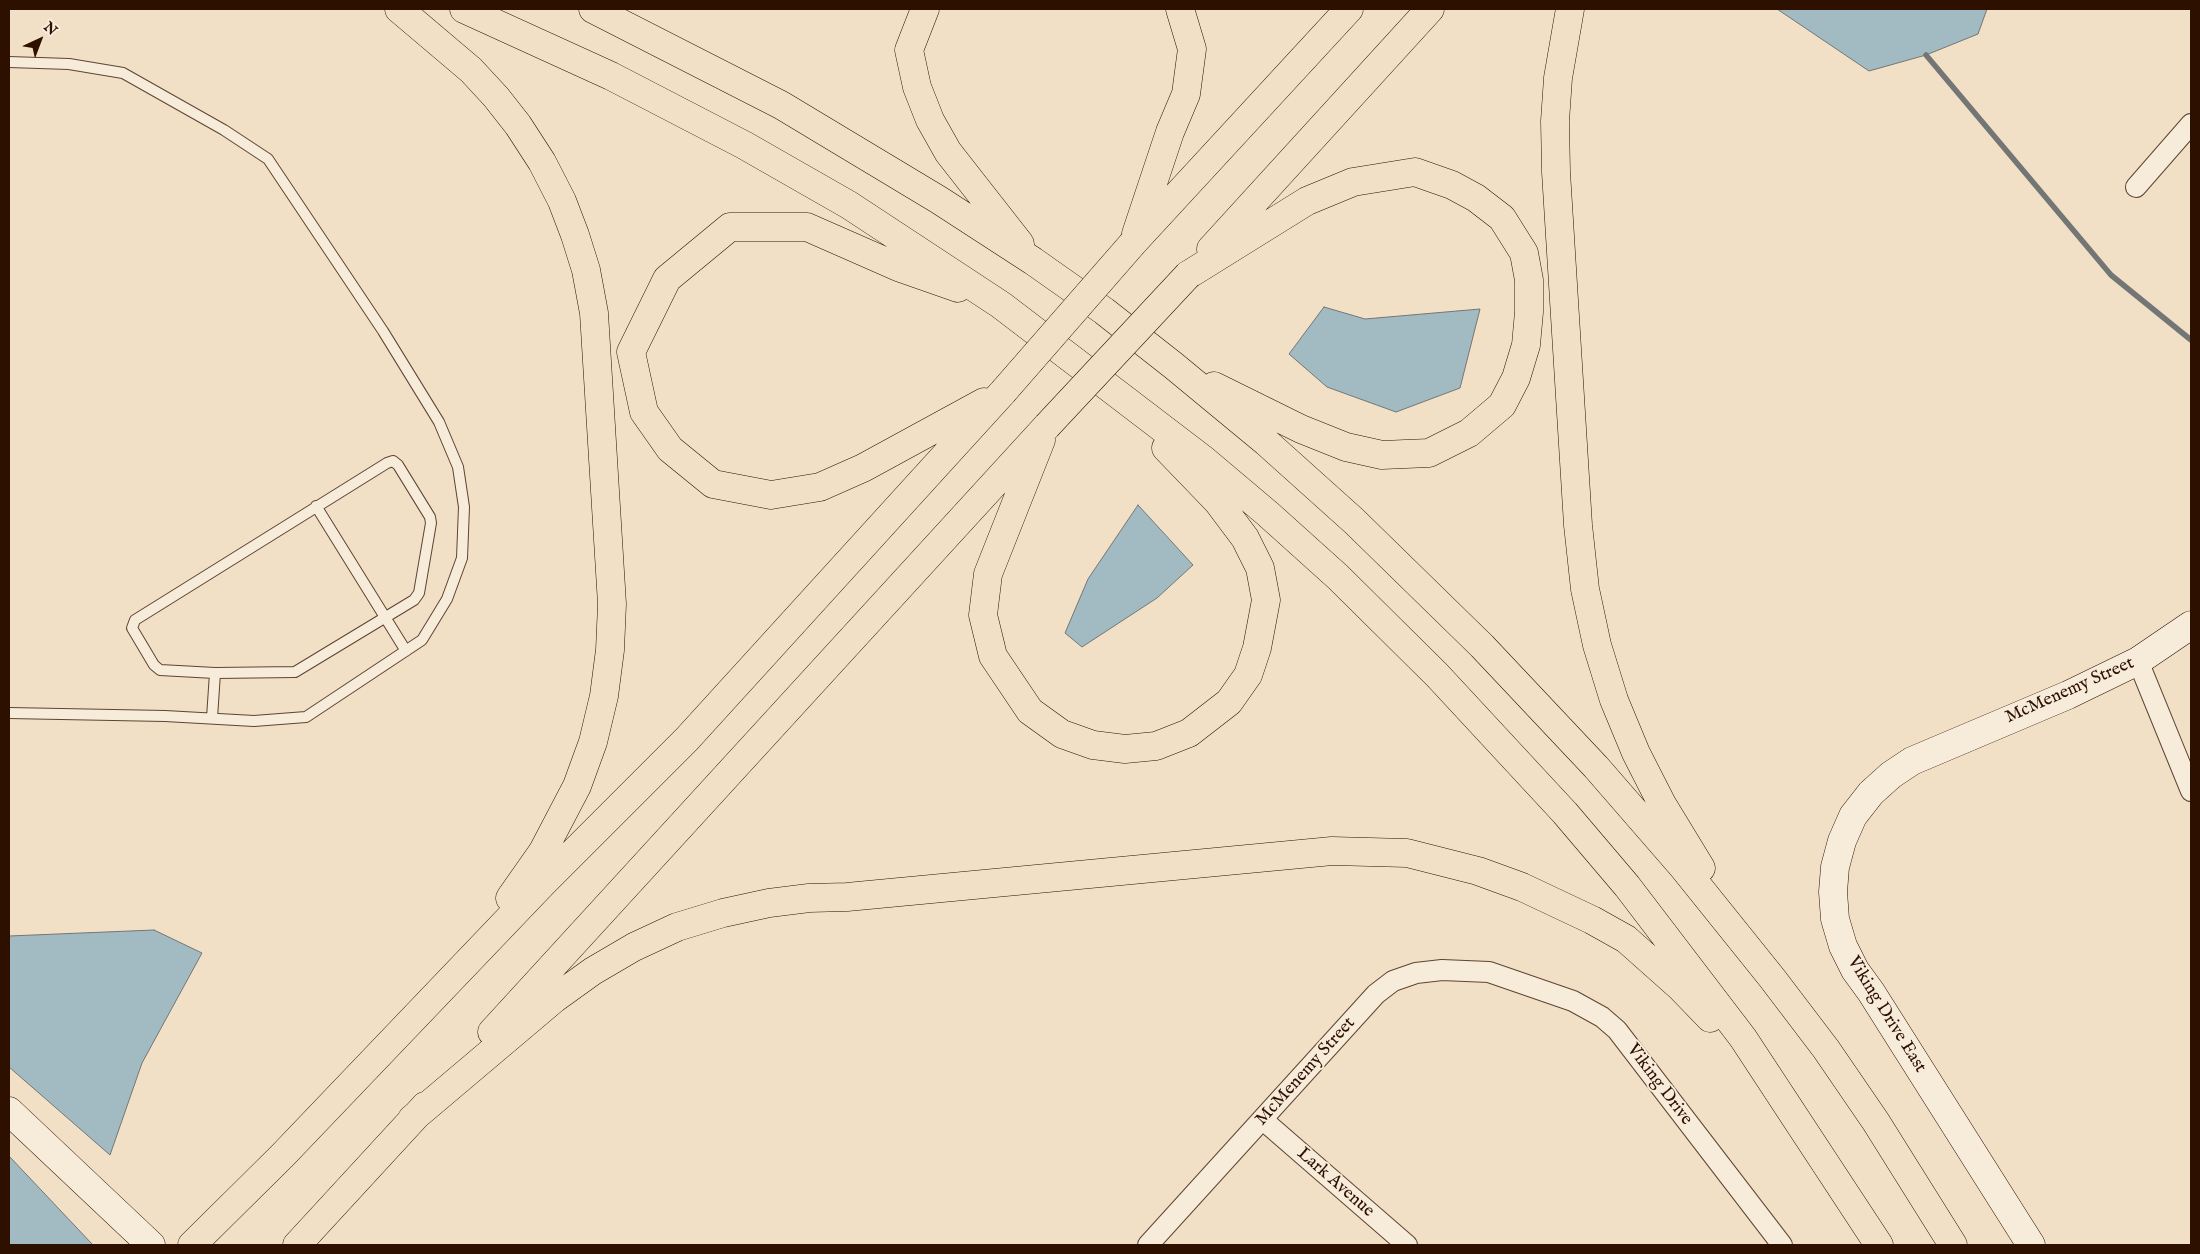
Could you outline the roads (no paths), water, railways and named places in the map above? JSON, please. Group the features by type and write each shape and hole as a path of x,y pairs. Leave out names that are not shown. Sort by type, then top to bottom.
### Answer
{"highway":[{"path":"399,9 471,70 518,125 542,162 562,201 586,270 597,344 612,604 610,650 604,696 593,742 577,786 560,821 543,851 465,965"},
{"path":"464,9 572,57 744,145 848,205 995,301 1204,460 1268,514 1338,577 1438,675 1565,813 1627,886 1692,969 1781,1094 1879,1245"},
{"path":"593,9 629,25 781,105 939,200 1033,261 1104,311 1174,366 1266,442 1354,521 1482,646 1641,818 1744,943 1837,1065 1919,1189 1953,1245"},
{"path":"925,9 908,50 916,88 930,120 948,152 1033,261"},
{"path":"1136,237 1170,132 1186,94 1192,49 1180,9"},
{"path":"192,1245 282,1156 465,965 687,740 997,397 1136,237 1349,9"},
{"path":"297,1245 1430,9"},
{"path":"1570,9 1558,78 1555,122 1556,172 1578,525 1585,589 1597,646 1614,700 1636,754 1662,804 1744,943"},
{"path":"1174,366 1301,429 1346,447 1382,455 1429,453 1469,433 1502,405 1516,378 1526,344 1529,280 1526,262 1524,253 1502,218 1476,198 1452,184 1415,172 1353,182 1307,201 1188,275"},
{"path":"995,301 898,267 807,227 730,227 667,279 631,352 644,412 670,449 713,484 772,495 820,487 863,468 997,397"},
{"path":"1043,432 988,574 983,615 993,656 1030,711 1062,734 1093,745 1125,749 1156,746 1189,733 1229,702 1248,675 1266,600 1260,568 1244,538 1218,502 1173,456 1123,397"},
{"path":"412,1120 554,999 592,970 634,947 678,927 723,913 769,903 809,898 857,896 1332,851 1407,853 1478,871 1522,887 1592,920 1626,939 1680,987 1781,1094"}],"street":[{"path":"2136,187 2191,124"},
{"name":"McMenemy Street","path":"1944,749 2008,719 2068,695 2138,661 2191,625"},
{"path":"2138,661 2191,791"},
{"name":"Viking Drive East","path":"1944,749 1912,761 1891,775 1871,793 1854,816 1842,841 1835,867 1832,892 1835,920 1842,946 1855,970 1872,992 2031,1245"},
{"name":"McMenemy Street","path":"1148,1245 1376,994 1393,982 1416,973 1442,970 1489,972 1498,975"},
{"name":"Viking Drive","path":"1498,975 1574,1001 1602,1017 1617,1030 1782,1245"},
{"path":"9,1111 151,1245"},
{"name":"Lark Avenue","path":"1263,1120 1407,1245"}],"lane":[{"path":"9,62 69,64 123,73 224,130 268,159 383,331 439,422 458,467 464,507 462,558 447,599 422,640 306,717 254,721 212,718 9,713"},
{"path":"393,461 398,465 426,510 431,523 419,593 414,600 384,618 295,672 215,673 160,670 154,665 132,628 135,620 316,506 393,461"},
{"path":"316,506 406,651"},
{"path":"212,718 215,673"}],"water":[{"path":"1777,9 1987,9 1978,34 1926,55 1869,71"},
{"path":"1324,307 1365,319 1480,309 1460,388 1396,412 1327,387 1289,354"},
{"path":"1138,505 1193,565 1157,598 1082,647 1065,633 1088,579"},
{"path":"154,930 202,953 142,1063 110,1155 9,1067 9,936"},
{"path":"9,1156 93,1245 9,1245"}],"waterway":[{"path":"1926,55 2111,275 2191,340"}]}
